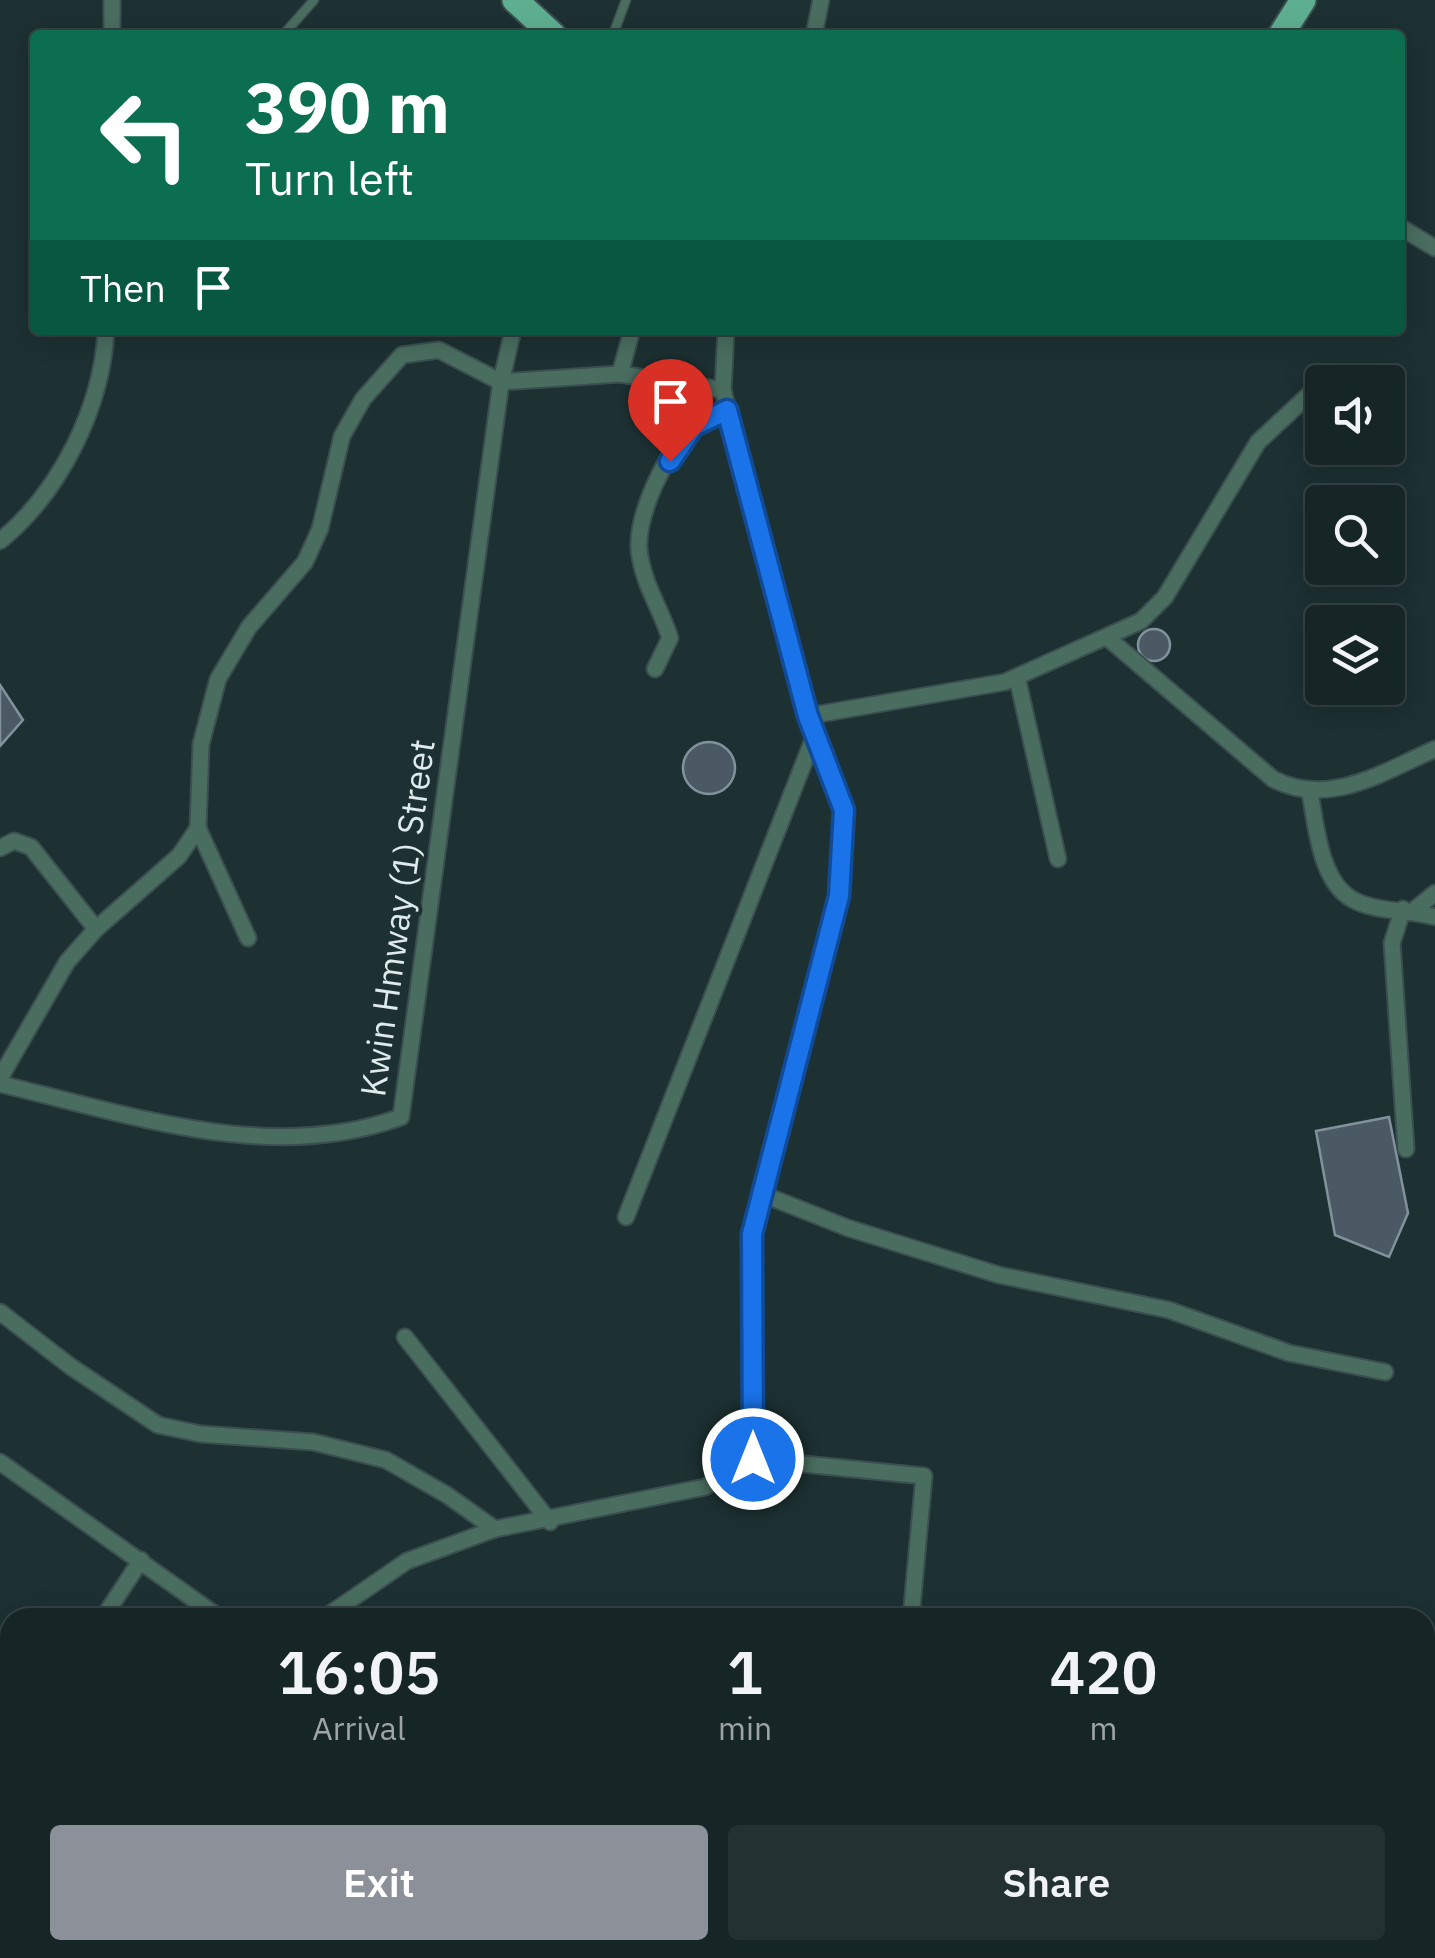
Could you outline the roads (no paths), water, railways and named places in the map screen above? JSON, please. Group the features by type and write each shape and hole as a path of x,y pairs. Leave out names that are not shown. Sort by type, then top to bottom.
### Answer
{"main road":[{"path":"514,0 547,30"},
{"path":"1284,30 1303,0"}],"street":[{"path":"112,0 112,30"},
{"path":"815,30 821,0"},
{"path":"1405,230 1435,248"},
{"path":"0,542 23,523 68,458 91,407 105,335"},
{"path":"502,382 512,335"},
{"path":"620,374 631,335"},
{"path":"726,335 723,390 727,410 814,737 844,810 839,896 752,1234 753,1459 745,1500"},
{"path":"248,938 198,828 201,744 218,679 248,627 305,562 320,529 342,436 363,399 402,356 439,350 502,382 620,374 723,390"},
{"name":"Kwin Hmway (1) Street","path":"0,1081 210,1133 318,1136 401,1117 502,382"},
{"path":"808,716 1017,677 1142,621 1165,597 1258,442 1305,399"},
{"path":"655,669 670,638 646,588 638,551 644,518 680,442 694,426 727,410"},
{"path":"1109,639 1274,780 1310,793 1357,784 1435,749"},
{"path":"1017,677 1058,860"},
{"path":"626,1216 814,737"},
{"path":"1310,793 1319,842 1336,884 1353,900 1435,917"},
{"path":"0,1081 67,962 96,928 179,856 198,828"},
{"path":"0,848 14,841 31,847 96,928"},
{"path":"1406,1149 1392,943 1408,910 1434,897"},
{"path":"762,1194 848,1228 999,1274 1169,1310 1289,1354 1385,1372"},
{"path":"0,1312 70,1366 158,1424 200,1434 313,1442 386,1460 447,1494 495,1530"},
{"path":"405,1337 550,1522"},
{"path":"339,1608 408,1562 495,1530 550,1522 705,1487 753,1459 924,1476 912,1608"},
{"path":"0,1463 206,1608"},
{"path":"109,1608 140,1560"}],"lane":[{"path":"288,30 314,0"},
{"path":"614,30 626,0"}]}
